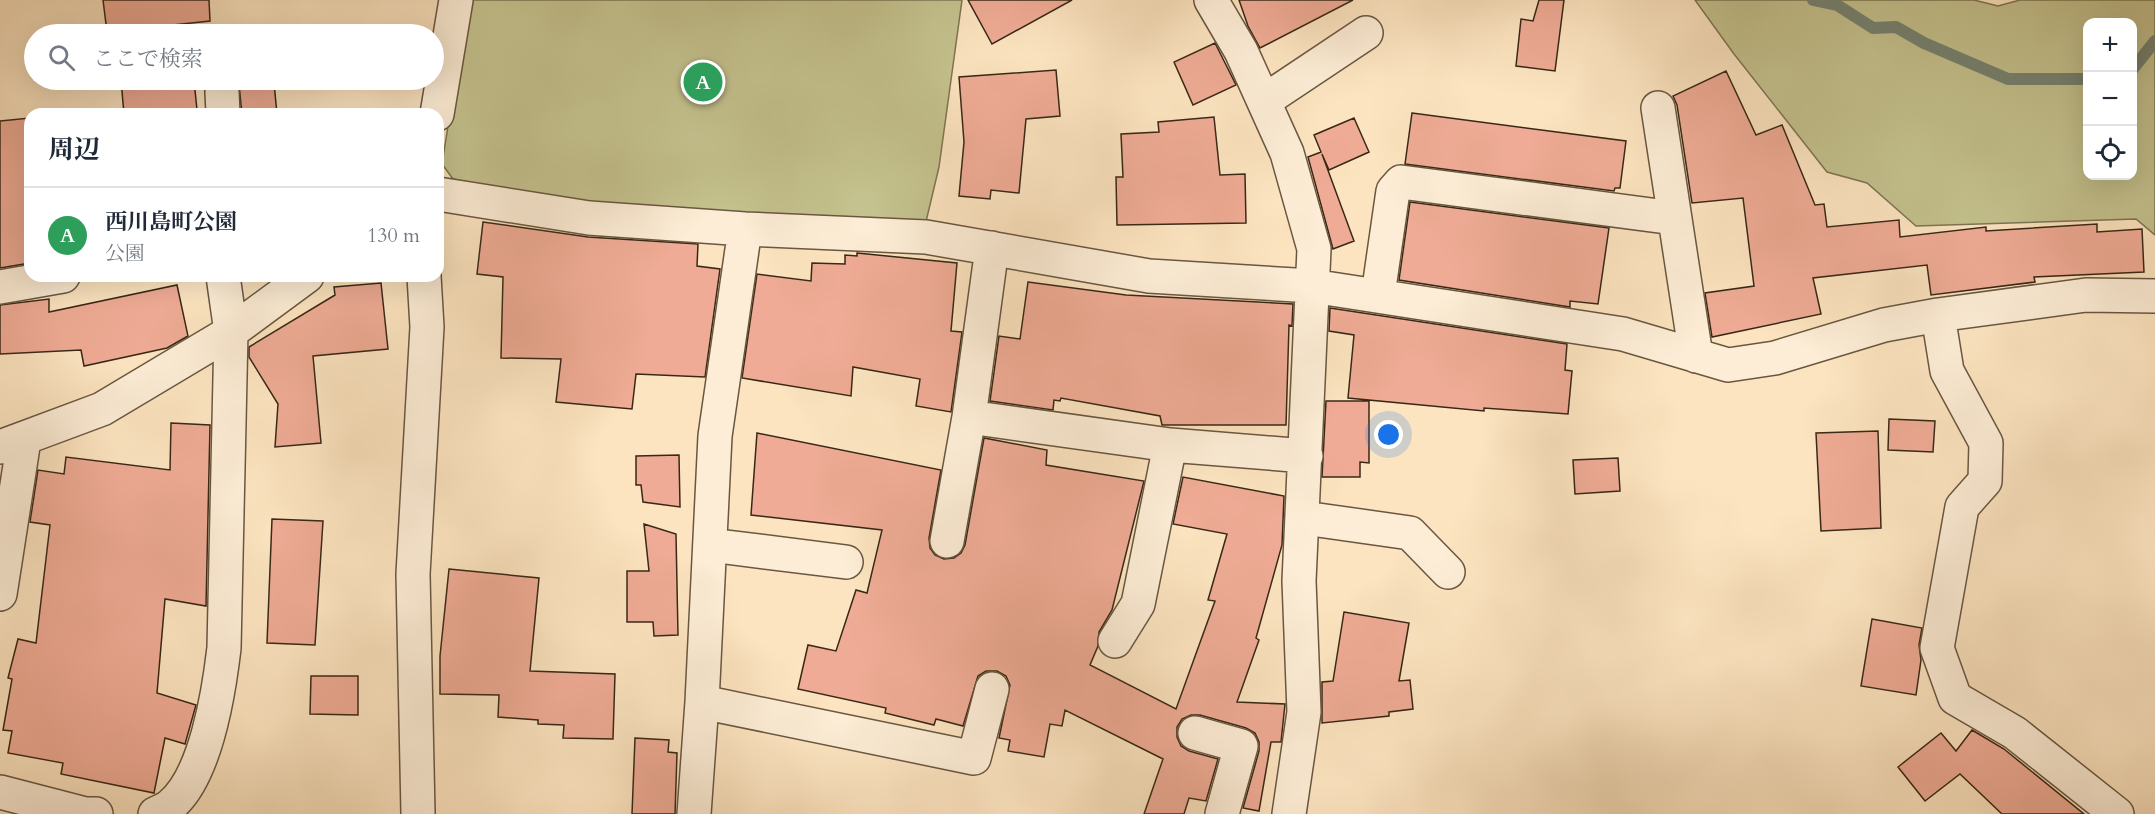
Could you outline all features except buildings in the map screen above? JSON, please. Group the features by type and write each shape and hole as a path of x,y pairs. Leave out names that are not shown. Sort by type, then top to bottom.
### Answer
{"street":[{"path":"444,72 456,0"},
{"path":"1211,0 1241,51 1287,153 1314,249 1304,518 1299,581 1304,712 1289,814"},
{"path":"1264,101 1366,33"},
{"path":"438,108 441,90"},
{"path":"1658,108 1696,356"},
{"path":"1378,295 1393,191 1401,182 1674,218"},
{"path":"444,195 589,218 745,230 926,237 1149,276 1312,286 1623,334 1728,365 1775,358 1884,325 1938,315 2086,295 2155,296"},
{"path":"694,814 715,436 745,230"},
{"path":"947,541 969,417 992,248"},
{"path":"0,287 29,282"},
{"path":"155,814 171,806 185,787 206,744 219,697 224,648 231,332 224,282"},
{"path":"0,594 12,443 102,409 231,332 299,282"},
{"path":"418,814 412,574 427,327 423,282"},
{"path":"1938,315 1947,371 1986,442 1985,481 1962,507 1937,648 1955,698 2015,734 2117,814"},
{"path":"969,417 1170,445 1306,456"},
{"path":"1115,641 1138,604 1170,445"},
{"path":"1304,518 1410,533 1448,572"},
{"path":"710,545 846,562"},
{"path":"702,702 974,758 992,689"},
{"path":"1195,733 1241,746 1222,814"},
{"path":"0,792 85,814 96,814"}],"shaded area":[{"path":"468,0 962,0 939,167 924,230 590,208 453,179 444,167 444,151"},
{"path":"1695,0 1974,0 1998,6 2020,0 2155,0 2155,235 2136,219 1916,226 1867,183 1827,172 1734,54"}],"waterway":[{"path":"1813,0 1837,5 1873,28 1896,27 1924,43 2008,79 2083,79"},
{"path":"2137,64 2155,41"}],"place":[{"name":"西川島町公園","path":"703,82"}]}
